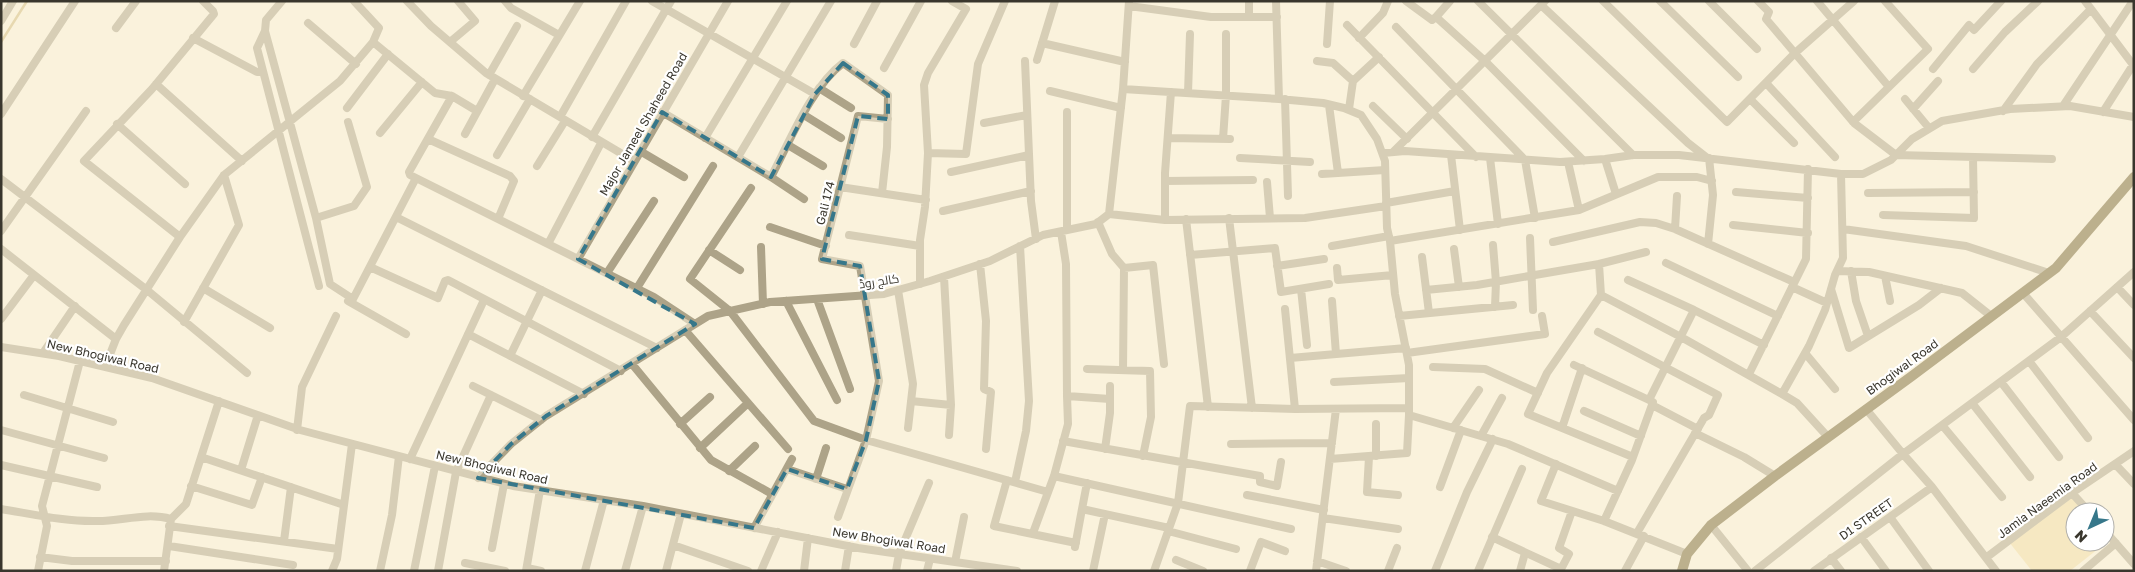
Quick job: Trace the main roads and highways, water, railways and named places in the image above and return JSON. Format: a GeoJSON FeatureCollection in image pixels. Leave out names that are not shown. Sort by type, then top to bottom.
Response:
{"type":"FeatureCollection","features":[{"type":"Feature","properties":{"kind":"main road","name":"Bhogiwal Road"},"geometry":{"type":"LineString","coordinates":[[1682,571],[1687,554],[1712,525],[1774,476],[2056,268],[2134,177]]}},
{"type":"Feature","properties":{"kind":"waterway"},"geometry":{"type":"LineString","coordinates":[[1,42],[27,1]]}}]}
